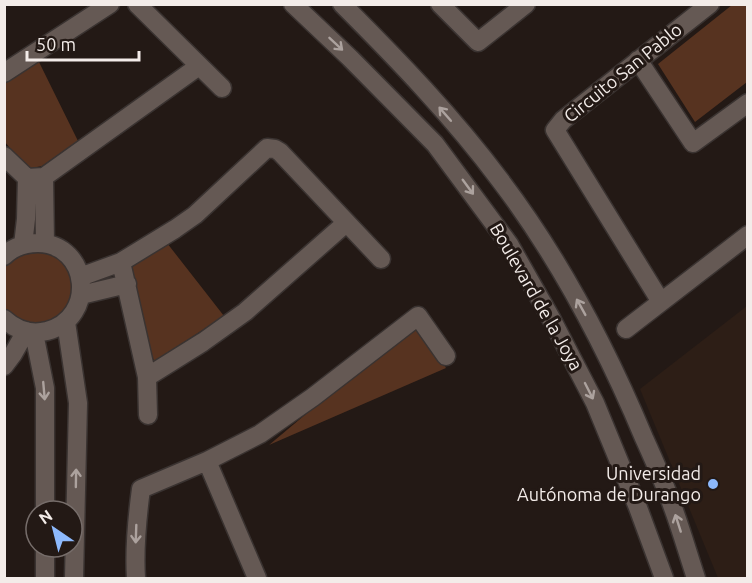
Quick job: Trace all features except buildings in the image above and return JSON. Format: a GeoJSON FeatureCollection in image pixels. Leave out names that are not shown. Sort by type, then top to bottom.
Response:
{"type":"FeatureCollection","features":[{"type":"Feature","properties":{"kind":"street"},"geometry":{"type":"LineString","coordinates":[[4,73],[110,4]]}},
{"type":"Feature","properties":{"kind":"street"},"geometry":{"type":"LineString","coordinates":[[137,4],[222,88]]}},
{"type":"Feature","properties":{"kind":"street","name":"Boulevard de la Joya"},"geometry":{"type":"LineString","coordinates":[[293,4],[435,144],[509,244],[595,403],[638,505],[664,579]]}},
{"type":"Feature","properties":{"kind":"street","name":"Boulevard de la Joya"},"geometry":{"type":"LineString","coordinates":[[342,4],[401,64],[472,145],[502,182],[558,266],[585,313],[635,416],[672,504],[696,579]]}},
{"type":"Feature","properties":{"kind":"street"},"geometry":{"type":"LineString","coordinates":[[440,4],[478,42],[526,4]]}},
{"type":"Feature","properties":{"kind":"street","name":"Circuito San Pablo"},"geometry":{"type":"LineString","coordinates":[[662,302],[555,130],[562,120],[710,4]]}},
{"type":"Feature","properties":{"kind":"street"},"geometry":{"type":"LineString","coordinates":[[639,60],[693,143],[747,103]]}},
{"type":"Feature","properties":{"kind":"street"},"geometry":{"type":"LineString","coordinates":[[23,245],[35,178],[200,66]]}},
{"type":"Feature","properties":{"kind":"street"},"geometry":{"type":"LineString","coordinates":[[80,286],[195,215],[267,148],[280,152],[381,259]]}},
{"type":"Feature","properties":{"kind":"street"},"geometry":{"type":"LineString","coordinates":[[4,156],[35,178],[45,243]]}},
{"type":"Feature","properties":{"kind":"street"},"geometry":{"type":"LineString","coordinates":[[147,377],[245,312],[346,223]]}},
{"type":"Feature","properties":{"kind":"street"},"geometry":{"type":"LineString","coordinates":[[626,329],[747,235]]}},
{"type":"Feature","properties":{"kind":"street"},"geometry":{"type":"LineString","coordinates":[[4,256],[23,245],[45,243],[64,252],[71,259],[80,286],[78,305],[66,322],[57,328],[30,332],[5,322]]}},
{"type":"Feature","properties":{"kind":"street"},"geometry":{"type":"LineString","coordinates":[[121,262],[147,377],[148,415]]}},
{"type":"Feature","properties":{"kind":"street"},"geometry":{"type":"LineString","coordinates":[[80,286],[126,284]]}},
{"type":"Feature","properties":{"kind":"street"},"geometry":{"type":"LineString","coordinates":[[136,579],[136,523],[141,489],[207,461],[260,434],[313,397],[418,316],[446,356]]}},
{"type":"Feature","properties":{"kind":"street"},"geometry":{"type":"LineString","coordinates":[[66,322],[78,403],[74,579]]}},
{"type":"Feature","properties":{"kind":"street"},"geometry":{"type":"LineString","coordinates":[[4,366],[30,332]]}},
{"type":"Feature","properties":{"kind":"street"},"geometry":{"type":"LineString","coordinates":[[30,332],[45,388],[45,499]]}},
{"type":"Feature","properties":{"kind":"street"},"geometry":{"type":"LineString","coordinates":[[207,461],[256,579]]}},
{"type":"Feature","properties":{"kind":"street"},"geometry":{"type":"LineString","coordinates":[[45,559],[45,579]]}},
{"type":"Feature","properties":{"kind":"shaded area"},"geometry":{"type":"Polygon","coordinates":[[[732,5],[747,5],[747,82],[695,122],[658,64],[732,5]]]}},
{"type":"Feature","properties":{"kind":"shaded area"},"geometry":{"type":"Polygon","coordinates":[[[38,60],[78,141],[42,166],[27,169],[5,142],[4,83],[38,60]]]}},
{"type":"Feature","properties":{"kind":"shaded area"},"geometry":{"type":"Polygon","coordinates":[[[167,243],[224,316],[155,361],[147,351],[130,265],[167,243]]]}},
{"type":"Feature","properties":{"kind":"shaded area"},"geometry":{"type":"Polygon","coordinates":[[[38,250],[61,258],[73,279],[70,303],[63,314],[41,325],[28,324],[16,319],[5,307],[4,268],[15,256],[38,250]]]}},
{"type":"Feature","properties":{"kind":"shaded area","name":"Universidad Autónoma de Durango"},"geometry":{"type":"Polygon","coordinates":[[[747,306],[747,578],[718,578],[640,389],[747,306]]]}},
{"type":"Feature","properties":{"kind":"shaded area"},"geometry":{"type":"Polygon","coordinates":[[[417,321],[446,368],[269,445],[417,321]]]}},
{"type":"Feature","properties":{"kind":"place","name":"Universidad Autónoma de Durango"},"geometry":{"type":"Point","coordinates":[713,484]}}]}
